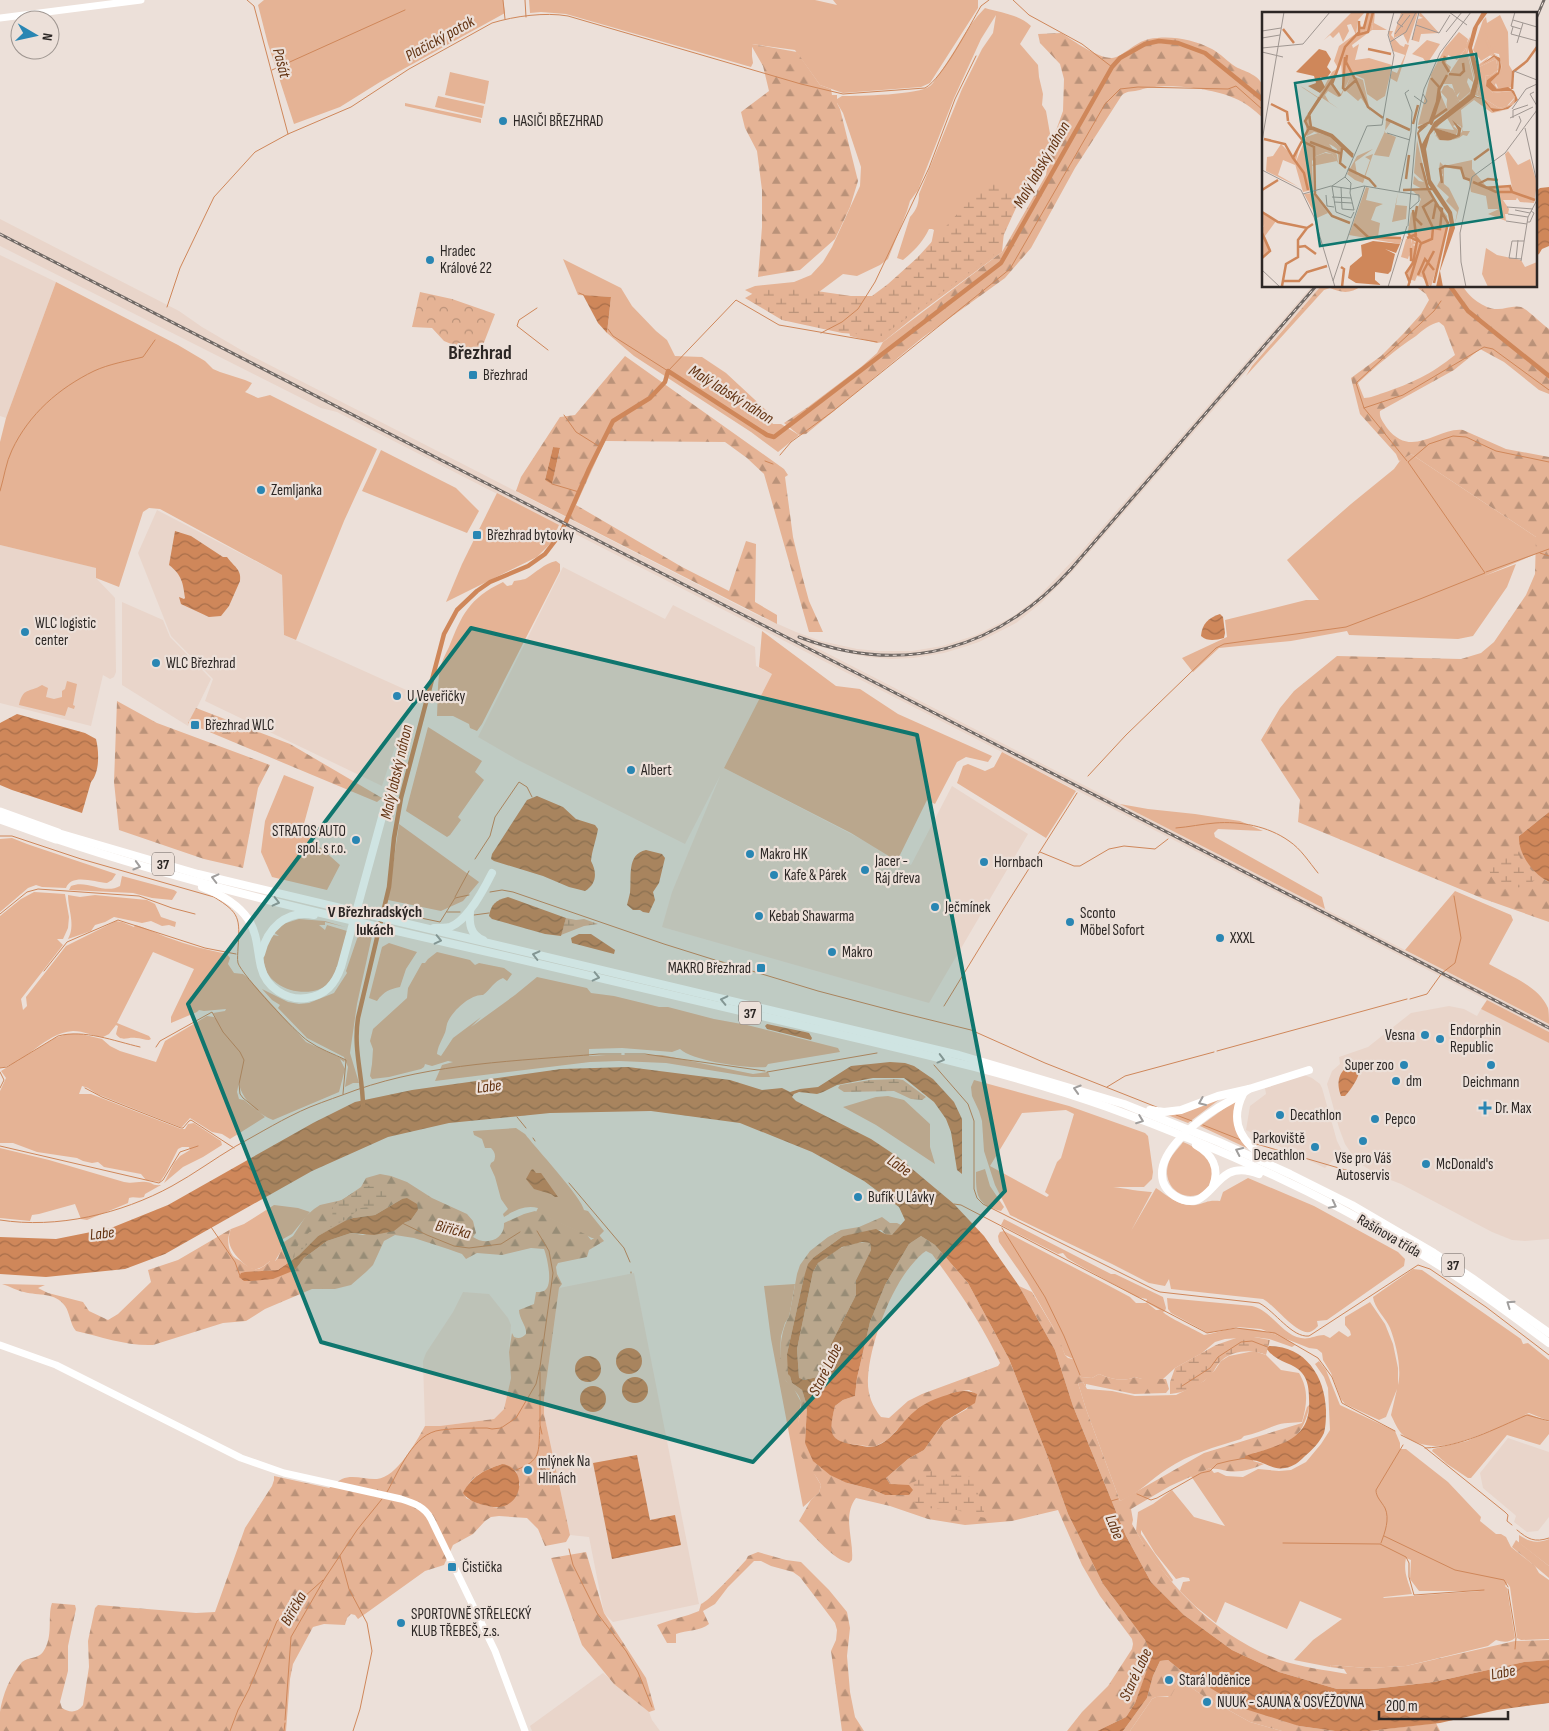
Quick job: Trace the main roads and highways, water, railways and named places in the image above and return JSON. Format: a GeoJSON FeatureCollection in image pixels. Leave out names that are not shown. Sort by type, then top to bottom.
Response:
{"type":"FeatureCollection","features":[{"type":"Feature","properties":{"kind":"highway","name":"37"},"geometry":{"type":"LineString","coordinates":[[0,812],[57,836]]}},
{"type":"Feature","properties":{"kind":"highway","name":"37"},"geometry":{"type":"LineString","coordinates":[[0,819],[57,836]]}},
{"type":"Feature","properties":{"kind":"main road"},"geometry":{"type":"LineString","coordinates":[[178,877],[230,900],[241,910],[249,921],[256,940],[264,975],[276,990],[291,998],[314,997],[328,989],[338,976],[384,810]]}},
{"type":"Feature","properties":{"kind":"main road","name":"37"},"geometry":{"type":"LineString","coordinates":[[57,836],[178,877],[390,930],[910,1051],[1039,1085],[1107,1107],[1173,1132]]}},
{"type":"Feature","properties":{"kind":"main road","name":"37"},"geometry":{"type":"LineString","coordinates":[[57,836],[198,874],[959,1055],[1124,1104]]}},
{"type":"Feature","properties":{"kind":"main road"},"geometry":{"type":"LineString","coordinates":[[413,926],[448,928],[453,925],[470,912],[492,873]]}},
{"type":"Feature","properties":{"kind":"main road"},"geometry":{"type":"LineString","coordinates":[[470,912],[471,930],[476,937],[510,949]]}},
{"type":"Feature","properties":{"kind":"main road"},"geometry":{"type":"LineString","coordinates":[[260,958],[264,942],[271,929],[296,915],[309,914],[366,924]]}},
{"type":"Feature","properties":{"kind":"main road"},"geometry":{"type":"LineString","coordinates":[[1289,1183],[1273,1180],[1251,1171],[1240,1170],[1225,1176],[1209,1193],[1192,1200],[1186,1200],[1177,1197],[1165,1186],[1162,1170],[1166,1158],[1180,1139],[1216,1109],[1246,1092],[1309,1070]]}},
{"type":"Feature","properties":{"kind":"main road"},"geometry":{"type":"LineString","coordinates":[[1124,1104],[1152,1111],[1172,1112],[1218,1096],[1246,1092]]}},
{"type":"Feature","properties":{"kind":"main road"},"geometry":{"type":"LineString","coordinates":[[1246,1092],[1238,1106],[1237,1118],[1243,1138],[1256,1152],[1290,1174]]}},
{"type":"Feature","properties":{"kind":"main road","name":"Rašínova třída"},"geometry":{"type":"LineString","coordinates":[[1124,1104],[1219,1142],[1290,1174],[1352,1206],[1434,1253],[1480,1283],[1549,1333]]}},
{"type":"Feature","properties":{"kind":"main road"},"geometry":{"type":"LineString","coordinates":[[1173,1132],[1200,1148],[1212,1159],[1216,1171],[1215,1180],[1209,1193]]}},
{"type":"Feature","properties":{"kind":"main road","name":"Rašínova třída"},"geometry":{"type":"LineString","coordinates":[[1173,1132],[1289,1183],[1348,1212],[1468,1284],[1549,1343]]}},
{"type":"Feature","properties":{"kind":"water"},"geometry":{"type":"Polygon","coordinates":[[[1549,187],[1549,246],[1542,249],[1536,256],[1536,191],[1540,188],[1549,187]]]}},
{"type":"Feature","properties":{"kind":"water"},"geometry":{"type":"Polygon","coordinates":[[[583,295],[611,297],[607,333],[598,323],[583,295]]]}},
{"type":"Feature","properties":{"kind":"water"},"geometry":{"type":"Polygon","coordinates":[[[553,447],[560,448],[552,484],[545,480],[553,447]]]}},
{"type":"Feature","properties":{"kind":"water"},"geometry":{"type":"Polygon","coordinates":[[[175,531],[191,536],[223,557],[227,557],[240,573],[240,581],[229,606],[221,616],[209,617],[181,604],[179,597],[185,598],[182,584],[177,572],[169,565],[175,531]]]}},
{"type":"Feature","properties":{"kind":"water"},"geometry":{"type":"Polygon","coordinates":[[[1220,614],[1223,617],[1224,638],[1209,640],[1201,636],[1206,622],[1220,614]]]}},
{"type":"Feature","properties":{"kind":"water"},"geometry":{"type":"Polygon","coordinates":[[[17,714],[85,733],[96,739],[98,755],[96,773],[91,782],[82,813],[0,785],[0,723],[17,714]]]}},
{"type":"Feature","properties":{"kind":"water"},"geometry":{"type":"Polygon","coordinates":[[[537,796],[563,807],[576,819],[595,825],[598,829],[591,861],[595,878],[592,885],[585,891],[491,859],[492,854],[527,800],[537,796]]]}},
{"type":"Feature","properties":{"kind":"water"},"geometry":{"type":"Polygon","coordinates":[[[1549,812],[1549,882],[1537,874],[1528,863],[1521,850],[1519,836],[1549,812]]]}},
{"type":"Feature","properties":{"kind":"water"},"geometry":{"type":"Polygon","coordinates":[[[646,850],[662,854],[665,858],[659,883],[653,892],[655,900],[649,913],[633,910],[627,905],[633,861],[635,856],[646,850]]]}},
{"type":"Feature","properties":{"kind":"water"},"geometry":{"type":"Polygon","coordinates":[[[508,897],[566,918],[561,936],[545,934],[492,919],[489,916],[491,908],[497,901],[508,897]]]}},
{"type":"Feature","properties":{"kind":"water"},"geometry":{"type":"Polygon","coordinates":[[[579,934],[591,934],[615,950],[614,954],[572,943],[571,938],[579,934]]]}},
{"type":"Feature","properties":{"kind":"water"},"geometry":{"type":"Polygon","coordinates":[[[767,1024],[809,1033],[812,1038],[811,1040],[767,1029],[765,1026],[767,1024]]]}},
{"type":"Feature","properties":{"kind":"water"},"geometry":{"type":"Polygon","coordinates":[[[890,1062],[914,1066],[933,1079],[954,1102],[962,1119],[962,1174],[957,1170],[951,1132],[946,1119],[934,1102],[904,1078],[873,1078],[837,1085],[817,1094],[799,1092],[792,1097],[796,1101],[871,1139],[898,1157],[954,1204],[984,1236],[1019,1286],[1055,1350],[1073,1406],[1126,1536],[1151,1582],[1184,1615],[1232,1650],[1279,1672],[1337,1689],[1373,1689],[1434,1682],[1524,1662],[1549,1660],[1549,1703],[1497,1710],[1440,1723],[1369,1731],[1335,1731],[1299,1726],[1245,1709],[1179,1669],[1168,1660],[1160,1661],[1153,1676],[1147,1698],[1123,1731],[1097,1731],[1126,1717],[1135,1703],[1152,1656],[1145,1640],[1103,1584],[1068,1514],[1009,1359],[968,1283],[935,1245],[921,1236],[909,1244],[885,1285],[870,1322],[857,1378],[855,1396],[843,1400],[835,1406],[831,1429],[835,1438],[847,1443],[872,1447],[882,1443],[892,1435],[919,1407],[943,1396],[958,1392],[969,1391],[977,1394],[975,1403],[944,1422],[924,1450],[908,1459],[886,1478],[890,1484],[909,1485],[913,1490],[909,1495],[885,1495],[871,1489],[847,1483],[830,1475],[813,1461],[805,1443],[807,1406],[802,1390],[792,1383],[788,1374],[787,1354],[804,1277],[808,1264],[814,1257],[843,1236],[876,1229],[885,1234],[892,1235],[905,1220],[899,1207],[864,1181],[812,1152],[740,1123],[651,1111],[550,1113],[449,1123],[388,1137],[312,1171],[165,1254],[125,1269],[46,1277],[0,1274],[0,1237],[56,1239],[111,1228],[168,1205],[313,1123],[355,1102],[412,1090],[561,1069],[628,1067],[730,1080],[762,1090],[782,1088],[790,1092],[818,1087],[851,1066],[890,1062]],[[862,1242],[842,1247],[818,1263],[813,1272],[797,1349],[799,1378],[804,1380],[822,1376],[829,1365],[831,1344],[856,1295],[856,1280],[871,1250],[870,1243],[862,1242]]]}},
{"type":"Feature","properties":{"kind":"water"},"geometry":{"type":"Polygon","coordinates":[[[1351,1065],[1357,1065],[1360,1068],[1358,1075],[1348,1093],[1345,1096],[1341,1096],[1339,1078],[1343,1071],[1351,1065]]]}},
{"type":"Feature","properties":{"kind":"water"},"geometry":{"type":"Polygon","coordinates":[[[533,1169],[536,1173],[541,1173],[558,1197],[534,1189],[526,1179],[533,1169]]]}},
{"type":"Feature","properties":{"kind":"water"},"geometry":{"type":"Polygon","coordinates":[[[407,1198],[417,1204],[418,1210],[411,1220],[394,1231],[374,1235],[351,1233],[327,1241],[304,1258],[295,1270],[273,1279],[244,1281],[239,1277],[241,1273],[245,1272],[278,1270],[299,1255],[318,1236],[345,1221],[375,1215],[407,1198]]]}},
{"type":"Feature","properties":{"kind":"water"},"geometry":{"type":"Polygon","coordinates":[[[1269,1346],[1282,1347],[1303,1357],[1317,1375],[1325,1397],[1325,1430],[1318,1443],[1291,1467],[1275,1468],[1245,1459],[1245,1456],[1290,1440],[1299,1433],[1305,1424],[1308,1413],[1308,1389],[1304,1376],[1298,1369],[1271,1354],[1267,1349],[1269,1346]]]}},
{"type":"Feature","properties":{"kind":"water"},"geometry":{"type":"Polygon","coordinates":[[[629,1348],[638,1352],[642,1361],[638,1370],[629,1374],[620,1370],[616,1361],[620,1352],[629,1348]]]}},
{"type":"Feature","properties":{"kind":"water"},"geometry":{"type":"Polygon","coordinates":[[[588,1356],[597,1360],[601,1369],[597,1378],[588,1382],[579,1378],[575,1369],[579,1360],[588,1356]]]}},
{"type":"Feature","properties":{"kind":"water"},"geometry":{"type":"Polygon","coordinates":[[[635,1377],[644,1381],[648,1390],[644,1399],[635,1403],[626,1399],[622,1390],[626,1381],[635,1377]]]}},
{"type":"Feature","properties":{"kind":"water"},"geometry":{"type":"Polygon","coordinates":[[[593,1386],[602,1390],[606,1399],[602,1408],[593,1412],[584,1408],[580,1399],[584,1390],[593,1386]]]}},
{"type":"Feature","properties":{"kind":"water"},"geometry":{"type":"Polygon","coordinates":[[[637,1455],[650,1520],[675,1515],[681,1545],[612,1559],[593,1463],[637,1455]]]}},
{"type":"Feature","properties":{"kind":"water"},"geometry":{"type":"Polygon","coordinates":[[[502,1464],[510,1467],[519,1478],[518,1493],[514,1500],[507,1505],[495,1507],[475,1502],[463,1493],[470,1482],[479,1474],[502,1464]]]}},
{"type":"Feature","properties":{"kind":"waterway","name":"Pašát"},"geometry":{"type":"LineString","coordinates":[[247,0],[254,6],[288,134]]}},
{"type":"Feature","properties":{"kind":"waterway"},"geometry":{"type":"LineString","coordinates":[[503,0],[505,19]]}},
{"type":"Feature","properties":{"kind":"waterway"},"geometry":{"type":"LineString","coordinates":[[525,0],[526,17]]}},
{"type":"Feature","properties":{"kind":"waterway","name":"Plačický potok"},"geometry":{"type":"LineString","coordinates":[[167,307],[180,268],[214,197],[255,152],[288,134],[351,107],[409,69],[492,23],[530,15],[550,14],[568,16],[801,84],[843,94],[925,88],[939,74],[955,51],[981,6],[989,0]]}},
{"type":"Feature","properties":{"kind":"waterway"},"geometry":{"type":"LineString","coordinates":[[1013,0],[1029,15],[1082,44],[1112,67]]}},
{"type":"Feature","properties":{"kind":"waterway"},"geometry":{"type":"LineString","coordinates":[[272,70],[405,10]]}},
{"type":"Feature","properties":{"kind":"waterway","name":"Malý labský náhon"},"geometry":{"type":"LineString","coordinates":[[363,1107],[357,1052],[358,1018],[389,887],[394,838],[401,798],[444,634],[457,610],[477,591],[490,582],[528,566],[545,554],[561,533],[589,469],[613,421],[650,398],[665,382],[668,371],[767,435],[774,437],[1001,263],[1112,67],[1120,58],[1145,44],[1159,41],[1178,43],[1205,53],[1262,99]]}},
{"type":"Feature","properties":{"kind":"waterway"},"geometry":{"type":"LineString","coordinates":[[821,333],[842,322],[858,309],[875,282],[929,168],[955,99],[976,56]]}},
{"type":"Feature","properties":{"kind":"waterway"},"geometry":{"type":"LineString","coordinates":[[780,455],[791,442],[832,412],[1010,269],[1105,104],[1120,89],[1138,87],[1228,89],[1236,86],[1262,109]]}},
{"type":"Feature","properties":{"kind":"waterway","name":"Malý labský náhon"},"geometry":{"type":"LineString","coordinates":[[1451,288],[1468,311],[1549,376]]}},
{"type":"Feature","properties":{"kind":"waterway"},"geometry":{"type":"LineString","coordinates":[[579,293],[584,295]]}},
{"type":"Feature","properties":{"kind":"waterway"},"geometry":{"type":"LineString","coordinates":[[608,329],[613,336],[668,371],[736,300],[779,325],[877,342]]}},
{"type":"Feature","properties":{"kind":"waterway"},"geometry":{"type":"LineString","coordinates":[[1407,461],[1364,408],[1356,383],[1434,311],[1441,301]]}},
{"type":"Feature","properties":{"kind":"waterway"},"geometry":{"type":"LineString","coordinates":[[537,308],[519,320],[517,326],[548,350]]}},
{"type":"Feature","properties":{"kind":"waterway","name":"Plačický potok"},"geometry":{"type":"LineString","coordinates":[[0,491],[12,450],[27,425],[46,403],[69,385],[94,371],[143,357],[155,340]]}},
{"type":"Feature","properties":{"kind":"waterway"},"geometry":{"type":"LineString","coordinates":[[1364,408],[1403,395],[1484,347],[1493,349],[1549,390]]}},
{"type":"Feature","properties":{"kind":"waterway"},"geometry":{"type":"LineString","coordinates":[[564,415],[576,432],[600,447]]}},
{"type":"Feature","properties":{"kind":"waterway"},"geometry":{"type":"LineString","coordinates":[[1088,776],[1126,735],[1216,648],[1224,644],[1346,627],[1485,573],[1408,462],[1429,444],[1453,436],[1466,437],[1496,451],[1549,462]]}},
{"type":"Feature","properties":{"kind":"waterway"},"geometry":{"type":"LineString","coordinates":[[765,461],[773,464]]}},
{"type":"Feature","properties":{"kind":"waterway"},"geometry":{"type":"LineString","coordinates":[[552,484],[579,492]]}},
{"type":"Feature","properties":{"kind":"waterway"},"geometry":{"type":"LineString","coordinates":[[1486,572],[1549,549]]}},
{"type":"Feature","properties":{"kind":"waterway"},"geometry":{"type":"LineString","coordinates":[[1540,553],[1549,556]]}},
{"type":"Feature","properties":{"kind":"waterway"},"geometry":{"type":"LineString","coordinates":[[475,859],[490,836],[495,817],[519,782],[527,787],[532,797]]}},
{"type":"Feature","properties":{"kind":"waterway"},"geometry":{"type":"LineString","coordinates":[[944,1006],[1077,793]]}},
{"type":"Feature","properties":{"kind":"waterway"},"geometry":{"type":"LineString","coordinates":[[1176,828],[1210,823],[1244,824],[1263,828],[1293,844],[1318,873]]}},
{"type":"Feature","properties":{"kind":"waterway"},"geometry":{"type":"LineString","coordinates":[[0,836],[12,836],[81,859],[214,897],[223,903],[237,917],[239,930],[238,963],[249,979],[270,1004],[302,1036],[317,1046],[346,1060],[343,1094]]}},
{"type":"Feature","properties":{"kind":"waterway"},"geometry":{"type":"LineString","coordinates":[[1040,852],[1074,866],[1080,866],[1109,849],[1124,846],[1155,849],[1168,839]]}},
{"type":"Feature","properties":{"kind":"waterway"},"geometry":{"type":"LineString","coordinates":[[455,897],[469,871]]}},
{"type":"Feature","properties":{"kind":"waterway"},"geometry":{"type":"LineString","coordinates":[[0,914],[27,892],[38,889],[139,896],[195,914]]}},
{"type":"Feature","properties":{"kind":"waterway"},"geometry":{"type":"LineString","coordinates":[[490,892],[502,890],[513,892],[715,960]]}},
{"type":"Feature","properties":{"kind":"waterway"},"geometry":{"type":"LineString","coordinates":[[383,910],[440,922],[455,898],[469,895]]}},
{"type":"Feature","properties":{"kind":"waterway"},"geometry":{"type":"LineString","coordinates":[[1410,999],[1427,994],[1442,973],[1455,963],[1461,938],[1454,896]]}},
{"type":"Feature","properties":{"kind":"waterway"},"geometry":{"type":"LineString","coordinates":[[447,912],[460,912]]}},
{"type":"Feature","properties":{"kind":"waterway"},"geometry":{"type":"LineString","coordinates":[[474,915],[489,913]]}},
{"type":"Feature","properties":{"kind":"waterway"},"geometry":{"type":"LineString","coordinates":[[44,971],[67,942],[118,920],[205,948],[236,954]]}},
{"type":"Feature","properties":{"kind":"waterway"},"geometry":{"type":"LineString","coordinates":[[719,961],[818,991],[971,1030],[1045,1063],[1159,1108]]}},
{"type":"Feature","properties":{"kind":"waterway"},"geometry":{"type":"LineString","coordinates":[[1217,1051],[1407,999]]}},
{"type":"Feature","properties":{"kind":"waterway"},"geometry":{"type":"LineString","coordinates":[[156,1047],[160,1041],[212,1012],[223,1032],[240,1052],[244,1060],[239,1084],[240,1094],[258,1110]]}},
{"type":"Feature","properties":{"kind":"waterway"},"geometry":{"type":"LineString","coordinates":[[0,1068],[7,1067],[58,1036],[68,1034],[89,1035],[140,1047]]}},
{"type":"Feature","properties":{"kind":"waterway"},"geometry":{"type":"LineString","coordinates":[[1107,1087],[1125,1076],[1214,1052]]}},
{"type":"Feature","properties":{"kind":"waterway"},"geometry":{"type":"LineString","coordinates":[[767,1072],[877,1053]]}},
{"type":"Feature","properties":{"kind":"waterway"},"geometry":{"type":"LineString","coordinates":[[0,1220],[22,1222],[66,1221],[88,1217],[132,1204],[172,1186],[236,1146],[291,1116],[310,1107],[385,1081],[476,1064],[599,1054],[621,1054]]}},
{"type":"Feature","properties":{"kind":"waterway"},"geometry":{"type":"LineString","coordinates":[[625,1054],[645,1054],[765,1071]]}},
{"type":"Feature","properties":{"kind":"waterway"},"geometry":{"type":"LineString","coordinates":[[934,1065],[968,1104],[974,1121],[974,1189],[977,1198],[983,1204],[1155,1290],[1259,1303],[1296,1333],[1309,1336],[1418,1265],[1430,1269],[1486,1307],[1549,1355]]}},
{"type":"Feature","properties":{"kind":"waterway"},"geometry":{"type":"LineString","coordinates":[[0,1072],[4,1080],[0,1088]]}},
{"type":"Feature","properties":{"kind":"waterway"},"geometry":{"type":"LineString","coordinates":[[85,1088],[102,1097],[181,1128],[191,1120],[234,1148]]}},
{"type":"Feature","properties":{"kind":"waterway"},"geometry":{"type":"LineString","coordinates":[[1176,1115],[1192,1121]]}},
{"type":"Feature","properties":{"kind":"waterway"},"geometry":{"type":"LineString","coordinates":[[517,1117],[526,1128]]}},
{"type":"Feature","properties":{"kind":"waterway"},"geometry":{"type":"LineString","coordinates":[[1203,1125],[1241,1140]]}},
{"type":"Feature","properties":{"kind":"waterway"},"geometry":{"type":"LineString","coordinates":[[1253,1143],[1356,1173]]}},
{"type":"Feature","properties":{"kind":"waterway"},"geometry":{"type":"LineString","coordinates":[[0,1146],[159,1183],[163,1180],[180,1152],[198,1146]]}},
{"type":"Feature","properties":{"kind":"waterway"},"geometry":{"type":"LineString","coordinates":[[569,1183],[624,1248],[630,1262]]}},
{"type":"Feature","properties":{"kind":"waterway"},"geometry":{"type":"LineString","coordinates":[[954,1204],[961,1205],[1207,1333],[1236,1328],[1275,1333],[1318,1358],[1332,1377],[1342,1403],[1395,1431]]}},
{"type":"Feature","properties":{"kind":"waterway","name":"Biřička"},"geometry":{"type":"LineString","coordinates":[[402,1223],[454,1246],[469,1248],[501,1244],[520,1232]]}},
{"type":"Feature","properties":{"kind":"waterway","name":"Biřička"},"geometry":{"type":"LineString","coordinates":[[211,1227],[235,1262],[241,1276]]}},
{"type":"Feature","properties":{"kind":"waterway"},"geometry":{"type":"LineString","coordinates":[[1002,1228],[1045,1297],[1080,1375]]}},
{"type":"Feature","properties":{"kind":"waterway","name":"Biřička"},"geometry":{"type":"LineString","coordinates":[[387,1492],[408,1454],[422,1438],[441,1430],[501,1428],[516,1418],[536,1384],[553,1273],[549,1251],[537,1231]]}},
{"type":"Feature","properties":{"kind":"waterway"},"geometry":{"type":"LineString","coordinates":[[1182,1386],[1210,1368],[1218,1357],[1241,1342],[1252,1341],[1270,1348]]}},
{"type":"Feature","properties":{"kind":"waterway"},"geometry":{"type":"LineString","coordinates":[[540,1372],[540,1425],[542,1434]]}},
{"type":"Feature","properties":{"kind":"waterway"},"geometry":{"type":"LineString","coordinates":[[1425,1448],[1464,1441],[1527,1415],[1549,1421]]}},
{"type":"Feature","properties":{"kind":"waterway"},"geometry":{"type":"LineString","coordinates":[[516,1470],[530,1463],[537,1455],[540,1427]]}},
{"type":"Feature","properties":{"kind":"waterway"},"geometry":{"type":"LineString","coordinates":[[1401,1435],[1423,1446],[1505,1512],[1508,1515],[1507,1521],[1512,1525]]}},
{"type":"Feature","properties":{"kind":"waterway"},"geometry":{"type":"LineString","coordinates":[[1381,1543],[1387,1517],[1385,1508],[1376,1490],[1403,1445]]}},
{"type":"Feature","properties":{"kind":"waterway"},"geometry":{"type":"LineString","coordinates":[[1137,1494],[1151,1500],[1201,1473],[1210,1471],[1217,1464],[1246,1458]]}},
{"type":"Feature","properties":{"kind":"waterway","name":"Biřička"},"geometry":{"type":"LineString","coordinates":[[285,1720],[291,1637],[325,1578],[357,1530],[382,1499]]}},
{"type":"Feature","properties":{"kind":"waterway"},"geometry":{"type":"LineString","coordinates":[[1111,1501],[1118,1499]]}},
{"type":"Feature","properties":{"kind":"waterway"},"geometry":{"type":"LineString","coordinates":[[1517,1530],[1532,1539],[1549,1538]]}},
{"type":"Feature","properties":{"kind":"waterway"},"geometry":{"type":"LineString","coordinates":[[1384,1536],[1455,1570],[1504,1580],[1508,1587]]}},
{"type":"Feature","properties":{"kind":"waterway"},"geometry":{"type":"LineString","coordinates":[[1283,1543],[1380,1544],[1406,1557],[1409,1563],[1409,1577],[1414,1595],[1484,1590]]}},
{"type":"Feature","properties":{"kind":"waterway"},"geometry":{"type":"LineString","coordinates":[[569,1549],[573,1565],[597,1613],[626,1651],[638,1672],[652,1707]]}},
{"type":"Feature","properties":{"kind":"waterway"},"geometry":{"type":"LineString","coordinates":[[340,1556],[349,1589],[367,1623],[372,1651],[360,1709],[353,1731]]}},
{"type":"Feature","properties":{"kind":"waterway"},"geometry":{"type":"LineString","coordinates":[[230,1731],[277,1621],[323,1580]]}},
{"type":"Feature","properties":{"kind":"waterway"},"geometry":{"type":"LineString","coordinates":[[1508,1589],[1516,1638],[1515,1649]]}},
{"type":"Feature","properties":{"kind":"waterway","name":"Biřička"},"geometry":{"type":"LineString","coordinates":[[284,1731],[285,1723]]}},
{"type":"Feature","properties":{"kind":"railway"},"geometry":{"type":"LineString","coordinates":[[1536,19],[1544,0]]}},
{"type":"Feature","properties":{"kind":"railway"},"geometry":{"type":"LineString","coordinates":[[0,234],[1549,1028]]}},
{"type":"Feature","properties":{"kind":"railway"},"geometry":{"type":"LineString","coordinates":[[799,637],[838,649],[875,655],[911,654],[946,648],[980,637],[1012,619],[1042,597],[1071,569],[1314,288]]}},
{"type":"Feature","properties":{"kind":"place","name":"HASIČI BŘEZHRAD"},"geometry":{"type":"Point","coordinates":[503,121]}},
{"type":"Feature","properties":{"kind":"place","name":"Hradec Králové 22"},"geometry":{"type":"Point","coordinates":[430,260]}},
{"type":"Feature","properties":{"kind":"place","name":"Březhrad"},"geometry":{"type":"Point","coordinates":[473,375]}},
{"type":"Feature","properties":{"kind":"place","name":"Zemljanka"},"geometry":{"type":"Point","coordinates":[261,490]}},
{"type":"Feature","properties":{"kind":"place","name":"Březhrad bytovky"},"geometry":{"type":"Point","coordinates":[477,535]}},
{"type":"Feature","properties":{"kind":"place","name":"WLC logistic center"},"geometry":{"type":"Point","coordinates":[25,632]}},
{"type":"Feature","properties":{"kind":"place","name":"WLC Březhrad"},"geometry":{"type":"Point","coordinates":[156,663]}},
{"type":"Feature","properties":{"kind":"place","name":"U Veveřičky"},"geometry":{"type":"Point","coordinates":[397,696]}},
{"type":"Feature","properties":{"kind":"place","name":"Březhrad WLC"},"geometry":{"type":"Point","coordinates":[195,725]}},
{"type":"Feature","properties":{"kind":"place","name":"Albert"},"geometry":{"type":"Point","coordinates":[631,770]}},
{"type":"Feature","properties":{"kind":"place","name":"STRATOS AUTO spol. s r.o."},"geometry":{"type":"Point","coordinates":[356,840]}},
{"type":"Feature","properties":{"kind":"place","name":"Makro HK"},"geometry":{"type":"Point","coordinates":[750,854]}},
{"type":"Feature","properties":{"kind":"place","name":"Hornbach"},"geometry":{"type":"Point","coordinates":[984,862]}},
{"type":"Feature","properties":{"kind":"place","name":"Jacer - Ráj dřeva"},"geometry":{"type":"Point","coordinates":[865,870]}},
{"type":"Feature","properties":{"kind":"place","name":"Kafe & Párek"},"geometry":{"type":"Point","coordinates":[774,875]}},
{"type":"Feature","properties":{"kind":"place","name":"Ječmínek"},"geometry":{"type":"Point","coordinates":[935,907]}},
{"type":"Feature","properties":{"kind":"place","name":"Kebab Shawarma"},"geometry":{"type":"Point","coordinates":[759,916]}},
{"type":"Feature","properties":{"kind":"place","name":"Sconto Möbel Sofort"},"geometry":{"type":"Point","coordinates":[1070,922]}},
{"type":"Feature","properties":{"kind":"place","name":"XXXL"},"geometry":{"type":"Point","coordinates":[1220,938]}},
{"type":"Feature","properties":{"kind":"place","name":"Makro"},"geometry":{"type":"Point","coordinates":[832,952]}},
{"type":"Feature","properties":{"kind":"place","name":"MAKRO Březhrad"},"geometry":{"type":"Point","coordinates":[761,968]}},
{"type":"Feature","properties":{"kind":"place","name":"Vesna"},"geometry":{"type":"Point","coordinates":[1425,1035]}},
{"type":"Feature","properties":{"kind":"place","name":"Endorphin Republic"},"geometry":{"type":"Point","coordinates":[1440,1039]}},
{"type":"Feature","properties":{"kind":"place","name":"Super zoo"},"geometry":{"type":"Point","coordinates":[1404,1065]}},
{"type":"Feature","properties":{"kind":"place","name":"Deichmann"},"geometry":{"type":"Point","coordinates":[1491,1065]}},
{"type":"Feature","properties":{"kind":"place","name":"dm"},"geometry":{"type":"Point","coordinates":[1396,1081]}},
{"type":"Feature","properties":{"kind":"place","name":"Dr. Max"},"geometry":{"type":"Point","coordinates":[1485,1108]}},
{"type":"Feature","properties":{"kind":"place","name":"Decathlon"},"geometry":{"type":"Point","coordinates":[1280,1115]}},
{"type":"Feature","properties":{"kind":"place","name":"Pepco"},"geometry":{"type":"Point","coordinates":[1375,1119]}},
{"type":"Feature","properties":{"kind":"place","name":"Vše pro Váš Autoservis"},"geometry":{"type":"Point","coordinates":[1363,1141]}},
{"type":"Feature","properties":{"kind":"place","name":"Parkoviště Decathlon"},"geometry":{"type":"Point","coordinates":[1315,1147]}},
{"type":"Feature","properties":{"kind":"place","name":"McDonald's"},"geometry":{"type":"Point","coordinates":[1426,1164]}},
{"type":"Feature","properties":{"kind":"place","name":"Bufík U Lávky"},"geometry":{"type":"Point","coordinates":[858,1197]}},
{"type":"Feature","properties":{"kind":"place","name":"mlýnek Na Hlinách"},"geometry":{"type":"Point","coordinates":[528,1470]}},
{"type":"Feature","properties":{"kind":"place","name":"Čistička"},"geometry":{"type":"Point","coordinates":[452,1567]}},
{"type":"Feature","properties":{"kind":"place","name":"SPORTOVNĚ STŘELECKÝ KLUB TŘEBEŠ, z.s."},"geometry":{"type":"Point","coordinates":[401,1623]}},
{"type":"Feature","properties":{"kind":"place","name":"Stará loděnice"},"geometry":{"type":"Point","coordinates":[1169,1680]}},
{"type":"Feature","properties":{"kind":"place","name":"NUUK - SAUNA & OSVĚŽOVNA"},"geometry":{"type":"Point","coordinates":[1207,1702]}},
{"type":"Feature","properties":{"kind":"district","name":"Březhrad"},"geometry":{"type":"Point","coordinates":[480,353]}},
{"type":"Feature","properties":{"kind":"district","name":"V Březhradských lukách"},"geometry":{"type":"Point","coordinates":[375,921]}},
{"type":"Feature","properties":{"kind":"water label","name":"Labe"},"geometry":{"type":"Point","coordinates":[489,1087]}},
{"type":"Feature","properties":{"kind":"water label","name":"Labe"},"geometry":{"type":"Point","coordinates":[899,1166]}},
{"type":"Feature","properties":{"kind":"water label","name":"Labe"},"geometry":{"type":"Point","coordinates":[102,1234]}},
{"type":"Feature","properties":{"kind":"water label","name":"Staré Labe"},"geometry":{"type":"Point","coordinates":[826,1370]}},
{"type":"Feature","properties":{"kind":"water label","name":"Labe"},"geometry":{"type":"Point","coordinates":[1114,1527]}},
{"type":"Feature","properties":{"kind":"water label","name":"Labe"},"geometry":{"type":"Point","coordinates":[1503,1673]}},
{"type":"Feature","properties":{"kind":"water label","name":"Staré Labe"},"geometry":{"type":"Point","coordinates":[1136,1675]}}]}
